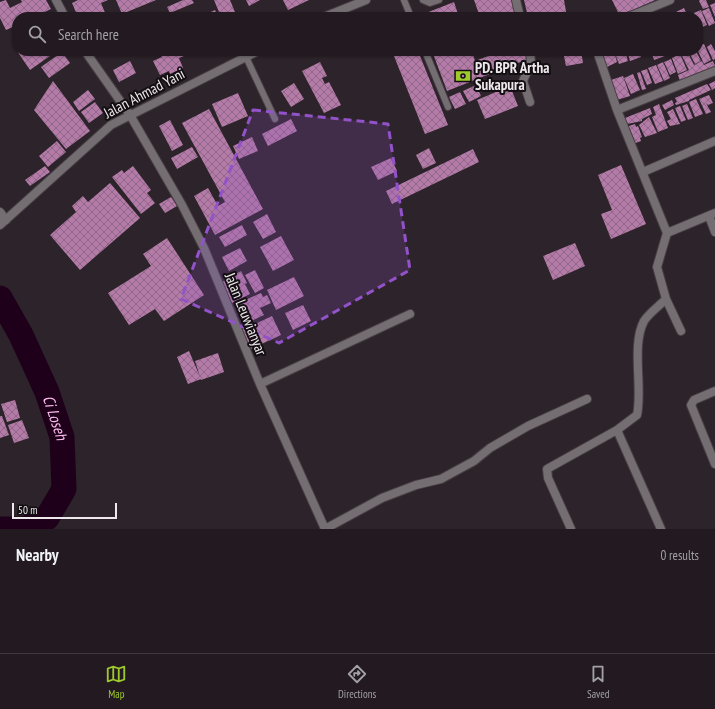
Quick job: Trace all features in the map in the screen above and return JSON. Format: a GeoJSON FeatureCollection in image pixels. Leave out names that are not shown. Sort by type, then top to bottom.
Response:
{"type":"FeatureCollection","features":[{"type":"Feature","properties":{"kind":"street"},"geometry":{"type":"LineString","coordinates":[[56,0],[62,12]]}},
{"type":"Feature","properties":{"kind":"street"},"geometry":{"type":"LineString","coordinates":[[336,12],[366,0]]}},
{"type":"Feature","properties":{"kind":"street"},"geometry":{"type":"LineString","coordinates":[[516,0],[519,12]]}},
{"type":"Feature","properties":{"kind":"street"},"geometry":{"type":"LineString","coordinates":[[640,12],[670,0]]}},
{"type":"Feature","properties":{"kind":"street","name":"Jalan Leuwianyar"},"geometry":{"type":"LineString","coordinates":[[89,56],[130,115],[182,205],[201,242],[260,384],[325,529]]}},
{"type":"Feature","properties":{"kind":"street"},"geometry":{"type":"LineString","coordinates":[[530,102],[523,81],[532,63],[531,56]]}},
{"type":"Feature","properties":{"kind":"street"},"geometry":{"type":"LineString","coordinates":[[599,56],[617,110],[667,233],[656,267],[666,299],[681,331]]}},
{"type":"Feature","properties":{"kind":"street","name":"Jalan Ahmad Yani"},"geometry":{"type":"LineString","coordinates":[[3,223],[103,131],[130,115],[246,57]]}},
{"type":"Feature","properties":{"kind":"street"},"geometry":{"type":"LineString","coordinates":[[617,110],[715,71]]}},
{"type":"Feature","properties":{"kind":"street"},"geometry":{"type":"LineString","coordinates":[[643,172],[715,141]]}},
{"type":"Feature","properties":{"kind":"street"},"geometry":{"type":"LineString","coordinates":[[0,212],[3,223]]}},
{"type":"Feature","properties":{"kind":"street"},"geometry":{"type":"LineString","coordinates":[[667,233],[712,215],[715,232]]}},
{"type":"Feature","properties":{"kind":"street"},"geometry":{"type":"LineString","coordinates":[[571,529],[548,478],[546,469],[617,430],[637,414],[638,349],[642,326],[648,317],[666,299]]}},
{"type":"Feature","properties":{"kind":"street"},"geometry":{"type":"LineString","coordinates":[[260,384],[410,314]]}},
{"type":"Feature","properties":{"kind":"street"},"geometry":{"type":"LineString","coordinates":[[715,391],[694,400],[691,405],[715,464]]}},
{"type":"Feature","properties":{"kind":"street"},"geometry":{"type":"LineString","coordinates":[[325,529],[382,498],[416,485],[441,479],[474,461],[497,443],[528,426],[587,399]]}},
{"type":"Feature","properties":{"kind":"street"},"geometry":{"type":"LineString","coordinates":[[617,430],[661,529]]}},
{"type":"Feature","properties":{"kind":"lane"},"geometry":{"type":"LineString","coordinates":[[404,0],[410,12]]}},
{"type":"Feature","properties":{"kind":"lane"},"geometry":{"type":"LineString","coordinates":[[423,0],[430,3],[439,0]]}},
{"type":"Feature","properties":{"kind":"lane"},"geometry":{"type":"LineString","coordinates":[[427,56],[448,107]]}},
{"type":"Feature","properties":{"kind":"lane"},"geometry":{"type":"LineString","coordinates":[[246,57],[275,119]]}},
{"type":"Feature","properties":{"kind":"highlighted area"},"geometry":{"type":"Polygon","coordinates":[[[253,110],[388,124],[410,270],[279,343],[181,299],[253,110]]]}},
{"type":"Feature","properties":{"kind":"building"},"geometry":{"type":"Polygon","coordinates":[[[6,0],[10,8],[22,2],[21,0],[46,0],[51,9],[45,12],[12,12],[12,27],[6,30],[0,18],[0,2],[6,0]]]}},
{"type":"Feature","properties":{"kind":"building"},"geometry":{"type":"Polygon","coordinates":[[[78,0],[108,0],[101,3],[105,12],[76,12],[72,3],[78,0]]]}},
{"type":"Feature","properties":{"kind":"building"},"geometry":{"type":"Polygon","coordinates":[[[116,0],[156,0],[127,12],[121,12],[116,0]]]}},
{"type":"Feature","properties":{"kind":"building"},"geometry":{"type":"Polygon","coordinates":[[[183,0],[192,0],[194,3],[172,12],[170,12],[167,7],[183,0]]]}},
{"type":"Feature","properties":{"kind":"building"},"geometry":{"type":"Polygon","coordinates":[[[214,0],[230,0],[235,12],[219,12],[214,0]]]}},
{"type":"Feature","properties":{"kind":"building"},"geometry":{"type":"Polygon","coordinates":[[[246,0],[260,0],[249,6],[246,0]]]}},
{"type":"Feature","properties":{"kind":"building"},"geometry":{"type":"Polygon","coordinates":[[[283,0],[309,0],[288,10],[283,0]]]}},
{"type":"Feature","properties":{"kind":"building","name":"PD. BPR Artha Sukapura"},"geometry":{"type":"Polygon","coordinates":[[[474,0],[512,0],[515,12],[484,12],[478,12],[474,0]]]}},
{"type":"Feature","properties":{"kind":"building"},"geometry":{"type":"Polygon","coordinates":[[[524,0],[564,0],[566,12],[527,12],[524,0]]]}},
{"type":"Feature","properties":{"kind":"building"},"geometry":{"type":"Polygon","coordinates":[[[612,0],[655,0],[629,12],[618,12],[612,0]]]}},
{"type":"Feature","properties":{"kind":"building"},"geometry":{"type":"Polygon","coordinates":[[[706,0],[709,7],[703,9],[699,1],[706,0]]]}},
{"type":"Feature","properties":{"kind":"building"},"geometry":{"type":"Polygon","coordinates":[[[454,2],[457,12],[429,12],[454,2]]]}},
{"type":"Feature","properties":{"kind":"building"},"geometry":{"type":"Polygon","coordinates":[[[715,3],[715,17],[710,5],[715,3]]]}},
{"type":"Feature","properties":{"kind":"building"},"geometry":{"type":"Polygon","coordinates":[[[684,8],[686,12],[676,12],[684,8]]]}},
{"type":"Feature","properties":{"kind":"building"},"geometry":{"type":"Polygon","coordinates":[[[709,8],[715,23],[709,26],[702,11],[709,8]]]}},
{"type":"Feature","properties":{"kind":"building"},"geometry":{"type":"Polygon","coordinates":[[[703,15],[707,25],[703,27],[703,15]]]}},
{"type":"Feature","properties":{"kind":"building"},"geometry":{"type":"Polygon","coordinates":[[[703,44],[711,60],[704,64],[700,56],[703,56],[703,44]]]}},
{"type":"Feature","properties":{"kind":"building"},"geometry":{"type":"Polygon","coordinates":[[[711,44],[715,51],[715,59],[713,60],[707,47],[711,44]]]}},
{"type":"Feature","properties":{"kind":"building"},"geometry":{"type":"Polygon","coordinates":[[[20,56],[50,56],[30,70],[20,56]]]}},
{"type":"Feature","properties":{"kind":"building"},"geometry":{"type":"Polygon","coordinates":[[[56,56],[65,56],[70,63],[49,78],[41,67],[56,56]]]}},
{"type":"Feature","properties":{"kind":"building"},"geometry":{"type":"Polygon","coordinates":[[[184,56],[179,58],[183,68],[170,74],[169,71],[160,75],[153,61],[162,57],[184,56]]]}},
{"type":"Feature","properties":{"kind":"building"},"geometry":{"type":"Polygon","coordinates":[[[394,56],[420,56],[448,125],[425,134],[394,56]]]}},
{"type":"Feature","properties":{"kind":"building","name":"PD. BPR Artha Sukapura"},"geometry":{"type":"Polygon","coordinates":[[[434,56],[474,56],[475,61],[488,56],[527,56],[528,59],[447,91],[434,56]]]}},
{"type":"Feature","properties":{"kind":"building"},"geometry":{"type":"Polygon","coordinates":[[[564,56],[582,56],[583,63],[566,66],[564,56]]]}},
{"type":"Feature","properties":{"kind":"building"},"geometry":{"type":"Polygon","coordinates":[[[600,56],[615,56],[617,62],[605,68],[600,56]]]}},
{"type":"Feature","properties":{"kind":"building"},"geometry":{"type":"Polygon","coordinates":[[[616,56],[626,56],[628,61],[619,64],[616,56]]]}},
{"type":"Feature","properties":{"kind":"building"},"geometry":{"type":"Polygon","coordinates":[[[628,56],[641,56],[641,57],[630,61],[628,56]]]}},
{"type":"Feature","properties":{"kind":"building"},"geometry":{"type":"Polygon","coordinates":[[[653,56],[665,56],[654,60],[653,56]]]}},
{"type":"Feature","properties":{"kind":"building"},"geometry":{"type":"Polygon","coordinates":[[[681,56],[687,70],[678,74],[672,58],[681,56]]]}},
{"type":"Feature","properties":{"kind":"building"},"geometry":{"type":"Polygon","coordinates":[[[682,56],[690,56],[694,65],[702,61],[704,65],[713,61],[715,66],[680,81],[678,75],[689,70],[682,56]]]}},
{"type":"Feature","properties":{"kind":"building"},"geometry":{"type":"Polygon","coordinates":[[[691,56],[698,56],[701,61],[695,64],[691,56]]]}},
{"type":"Feature","properties":{"kind":"building"},"geometry":{"type":"Polygon","coordinates":[[[671,59],[676,72],[670,75],[664,62],[671,59]]]}},
{"type":"Feature","properties":{"kind":"building"},"geometry":{"type":"Polygon","coordinates":[[[130,61],[136,73],[119,82],[113,70],[130,61]]]}},
{"type":"Feature","properties":{"kind":"building"},"geometry":{"type":"Polygon","coordinates":[[[320,62],[327,76],[322,78],[325,84],[329,82],[341,105],[324,113],[302,71],[320,62]]]}},
{"type":"Feature","properties":{"kind":"building"},"geometry":{"type":"Polygon","coordinates":[[[663,62],[670,78],[664,81],[657,65],[663,62]]]}},
{"type":"Feature","properties":{"kind":"building"},"geometry":{"type":"Polygon","coordinates":[[[656,65],[663,81],[655,84],[648,68],[656,65]]]}},
{"type":"Feature","properties":{"kind":"building"},"geometry":{"type":"Polygon","coordinates":[[[647,69],[652,83],[647,85],[641,71],[647,69]]]}},
{"type":"Feature","properties":{"kind":"building"},"geometry":{"type":"Polygon","coordinates":[[[640,72],[646,89],[642,90],[637,73],[640,72]]]}},
{"type":"Feature","properties":{"kind":"building"},"geometry":{"type":"Polygon","coordinates":[[[633,74],[640,90],[631,94],[624,78],[633,74]]]}},
{"type":"Feature","properties":{"kind":"building"},"geometry":{"type":"Polygon","coordinates":[[[623,76],[630,96],[617,100],[611,80],[623,76]]]}},
{"type":"Feature","properties":{"kind":"building"},"geometry":{"type":"Polygon","coordinates":[[[53,81],[90,131],[66,149],[34,110],[53,81]]]}},
{"type":"Feature","properties":{"kind":"building"},"geometry":{"type":"Polygon","coordinates":[[[715,81],[715,88],[712,90],[709,84],[715,81]]]}},
{"type":"Feature","properties":{"kind":"building"},"geometry":{"type":"Polygon","coordinates":[[[294,83],[304,99],[291,107],[281,91],[294,83]]]}},
{"type":"Feature","properties":{"kind":"building"},"geometry":{"type":"Polygon","coordinates":[[[707,84],[711,90],[689,101],[676,105],[675,103],[677,102],[675,98],[707,84]]]}},
{"type":"Feature","properties":{"kind":"building"},"geometry":{"type":"Polygon","coordinates":[[[476,85],[481,96],[469,102],[463,91],[476,85]]]}},
{"type":"Feature","properties":{"kind":"building"},"geometry":{"type":"Polygon","coordinates":[[[510,86],[518,106],[485,119],[477,100],[510,86]]]}},
{"type":"Feature","properties":{"kind":"building"},"geometry":{"type":"Polygon","coordinates":[[[88,90],[95,99],[79,111],[73,102],[88,90]]]}},
{"type":"Feature","properties":{"kind":"building"},"geometry":{"type":"Polygon","coordinates":[[[460,92],[466,104],[455,109],[449,97],[460,92]]]}},
{"type":"Feature","properties":{"kind":"building"},"geometry":{"type":"Polygon","coordinates":[[[238,93],[248,116],[222,127],[212,104],[238,93]]]}},
{"type":"Feature","properties":{"kind":"building"},"geometry":{"type":"Polygon","coordinates":[[[709,95],[713,103],[708,105],[706,103],[711,112],[706,114],[699,99],[709,95]]]}},
{"type":"Feature","properties":{"kind":"building"},"geometry":{"type":"Polygon","coordinates":[[[696,99],[703,114],[695,117],[689,102],[696,99]]]}},
{"type":"Feature","properties":{"kind":"building"},"geometry":{"type":"Polygon","coordinates":[[[672,100],[674,105],[665,110],[662,105],[672,100]]]}},
{"type":"Feature","properties":{"kind":"building"},"geometry":{"type":"Polygon","coordinates":[[[95,102],[103,113],[89,123],[81,112],[95,102]]]}},
{"type":"Feature","properties":{"kind":"building"},"geometry":{"type":"Polygon","coordinates":[[[659,104],[668,128],[658,132],[652,117],[656,115],[653,107],[659,104]]]}},
{"type":"Feature","properties":{"kind":"building"},"geometry":{"type":"Polygon","coordinates":[[[687,104],[693,118],[688,120],[682,106],[687,104]]]}},
{"type":"Feature","properties":{"kind":"building"},"geometry":{"type":"Polygon","coordinates":[[[680,106],[686,120],[681,122],[675,108],[680,106]]]}},
{"type":"Feature","properties":{"kind":"building"},"geometry":{"type":"Polygon","coordinates":[[[650,108],[652,114],[642,119],[642,121],[627,124],[625,118],[650,108]]]}},
{"type":"Feature","properties":{"kind":"building"},"geometry":{"type":"Polygon","coordinates":[[[209,109],[263,209],[215,235],[194,196],[208,188],[218,206],[225,202],[182,123],[209,109]]]}},
{"type":"Feature","properties":{"kind":"building"},"geometry":{"type":"Polygon","coordinates":[[[673,109],[680,124],[670,126],[667,121],[671,119],[667,112],[673,109]]]}},
{"type":"Feature","properties":{"kind":"building"},"geometry":{"type":"Polygon","coordinates":[[[649,117],[657,133],[645,137],[639,125],[649,117]]]}},
{"type":"Feature","properties":{"kind":"building"},"geometry":{"type":"Polygon","coordinates":[[[291,119],[297,131],[268,146],[262,134],[291,119]]]}},
{"type":"Feature","properties":{"kind":"building"},"geometry":{"type":"Polygon","coordinates":[[[170,120],[183,145],[172,151],[159,126],[170,120]]]}},
{"type":"Feature","properties":{"kind":"building"},"geometry":{"type":"Polygon","coordinates":[[[635,124],[636,127],[638,126],[642,137],[640,138],[641,141],[633,144],[626,127],[635,124]]]}},
{"type":"Feature","properties":{"kind":"building"},"geometry":{"type":"Polygon","coordinates":[[[252,137],[258,151],[239,159],[233,146],[252,137]]]}},
{"type":"Feature","properties":{"kind":"building"},"geometry":{"type":"Polygon","coordinates":[[[57,141],[66,152],[48,167],[39,156],[57,141]]]}},
{"type":"Feature","properties":{"kind":"building"},"geometry":{"type":"Polygon","coordinates":[[[192,147],[198,157],[177,169],[171,158],[192,147]]]}},
{"type":"Feature","properties":{"kind":"building"},"geometry":{"type":"Polygon","coordinates":[[[429,148],[436,163],[423,169],[416,155],[429,148]]]}},
{"type":"Feature","properties":{"kind":"building"},"geometry":{"type":"Polygon","coordinates":[[[473,149],[479,162],[392,204],[386,191],[473,149]]]}},
{"type":"Feature","properties":{"kind":"building"},"geometry":{"type":"Polygon","coordinates":[[[391,158],[397,171],[378,180],[371,167],[391,158]]]}},
{"type":"Feature","properties":{"kind":"building"},"geometry":{"type":"Polygon","coordinates":[[[621,165],[646,224],[611,239],[601,214],[612,210],[598,175],[621,165]]]}},
{"type":"Feature","properties":{"kind":"building"},"geometry":{"type":"Polygon","coordinates":[[[45,166],[50,172],[30,186],[25,180],[45,166]]]}},
{"type":"Feature","properties":{"kind":"building"},"geometry":{"type":"Polygon","coordinates":[[[133,166],[151,190],[147,193],[155,203],[141,214],[112,177],[122,170],[124,173],[133,166]]]}},
{"type":"Feature","properties":{"kind":"building"},"geometry":{"type":"Polygon","coordinates":[[[110,183],[140,218],[80,270],[50,235],[76,212],[72,206],[83,196],[88,202],[110,183]]]}},
{"type":"Feature","properties":{"kind":"building"},"geometry":{"type":"Polygon","coordinates":[[[171,197],[177,206],[165,213],[159,204],[171,197]]]}},
{"type":"Feature","properties":{"kind":"building"},"geometry":{"type":"Polygon","coordinates":[[[267,214],[276,232],[263,239],[253,222],[267,214]]]}},
{"type":"Feature","properties":{"kind":"building"},"geometry":{"type":"Polygon","coordinates":[[[242,225],[247,235],[225,247],[219,237],[242,225]]]}},
{"type":"Feature","properties":{"kind":"building"},"geometry":{"type":"Polygon","coordinates":[[[281,236],[294,260],[273,271],[260,247],[281,236]]]}},
{"type":"Feature","properties":{"kind":"building"},"geometry":{"type":"Polygon","coordinates":[[[167,238],[204,295],[164,321],[155,309],[129,325],[108,293],[151,266],[143,254],[167,238]]]}},
{"type":"Feature","properties":{"kind":"building"},"geometry":{"type":"Polygon","coordinates":[[[575,243],[585,266],[553,280],[543,256],[575,243]]]}},
{"type":"Feature","properties":{"kind":"building"},"geometry":{"type":"Polygon","coordinates":[[[240,248],[247,261],[229,271],[222,257],[240,248]]]}},
{"type":"Feature","properties":{"kind":"building"},"geometry":{"type":"Polygon","coordinates":[[[255,270],[264,288],[255,293],[245,275],[255,270]]]}},
{"type":"Feature","properties":{"kind":"building"},"geometry":{"type":"Polygon","coordinates":[[[241,271],[247,283],[245,284],[250,294],[232,303],[222,282],[241,271]]]}},
{"type":"Feature","properties":{"kind":"building"},"geometry":{"type":"Polygon","coordinates":[[[294,277],[304,296],[276,310],[267,290],[294,277]]]}},
{"type":"Feature","properties":{"kind":"building"},"geometry":{"type":"Polygon","coordinates":[[[261,293],[263,297],[267,295],[271,303],[260,308],[264,315],[245,324],[236,304],[261,293]]]}},
{"type":"Feature","properties":{"kind":"building"},"geometry":{"type":"Polygon","coordinates":[[[303,305],[311,321],[293,330],[285,313],[303,305]]]}},
{"type":"Feature","properties":{"kind":"building"},"geometry":{"type":"Polygon","coordinates":[[[272,316],[281,335],[251,349],[242,330],[272,316]]]}},
{"type":"Feature","properties":{"kind":"building"},"geometry":{"type":"Polygon","coordinates":[[[189,351],[201,379],[188,384],[177,357],[189,351]]]}},
{"type":"Feature","properties":{"kind":"building"},"geometry":{"type":"Polygon","coordinates":[[[218,353],[224,372],[201,380],[195,361],[218,353]]]}},
{"type":"Feature","properties":{"kind":"building"},"geometry":{"type":"Polygon","coordinates":[[[15,400],[20,418],[7,422],[1,404],[15,400]]]}},
{"type":"Feature","properties":{"kind":"building"},"geometry":{"type":"Polygon","coordinates":[[[0,416],[2,416],[9,435],[0,438],[0,416]]]}},
{"type":"Feature","properties":{"kind":"building"},"geometry":{"type":"Polygon","coordinates":[[[22,420],[29,438],[14,443],[8,425],[22,420]]]}},
{"type":"Feature","properties":{"kind":"waterway","name":"Ci Loseh"},"geometry":{"type":"LineString","coordinates":[[0,298],[21,335],[47,392],[62,437],[64,489],[47,518],[25,529]]}},
{"type":"Feature","properties":{"kind":"waterway","name":"Ci Loseh"},"geometry":{"type":"LineString","coordinates":[[0,529],[21,529]]}},
{"type":"Feature","properties":{"kind":"place","name":"PD. BPR Artha Sukapura"},"geometry":{"type":"Point","coordinates":[463,76]}}]}
